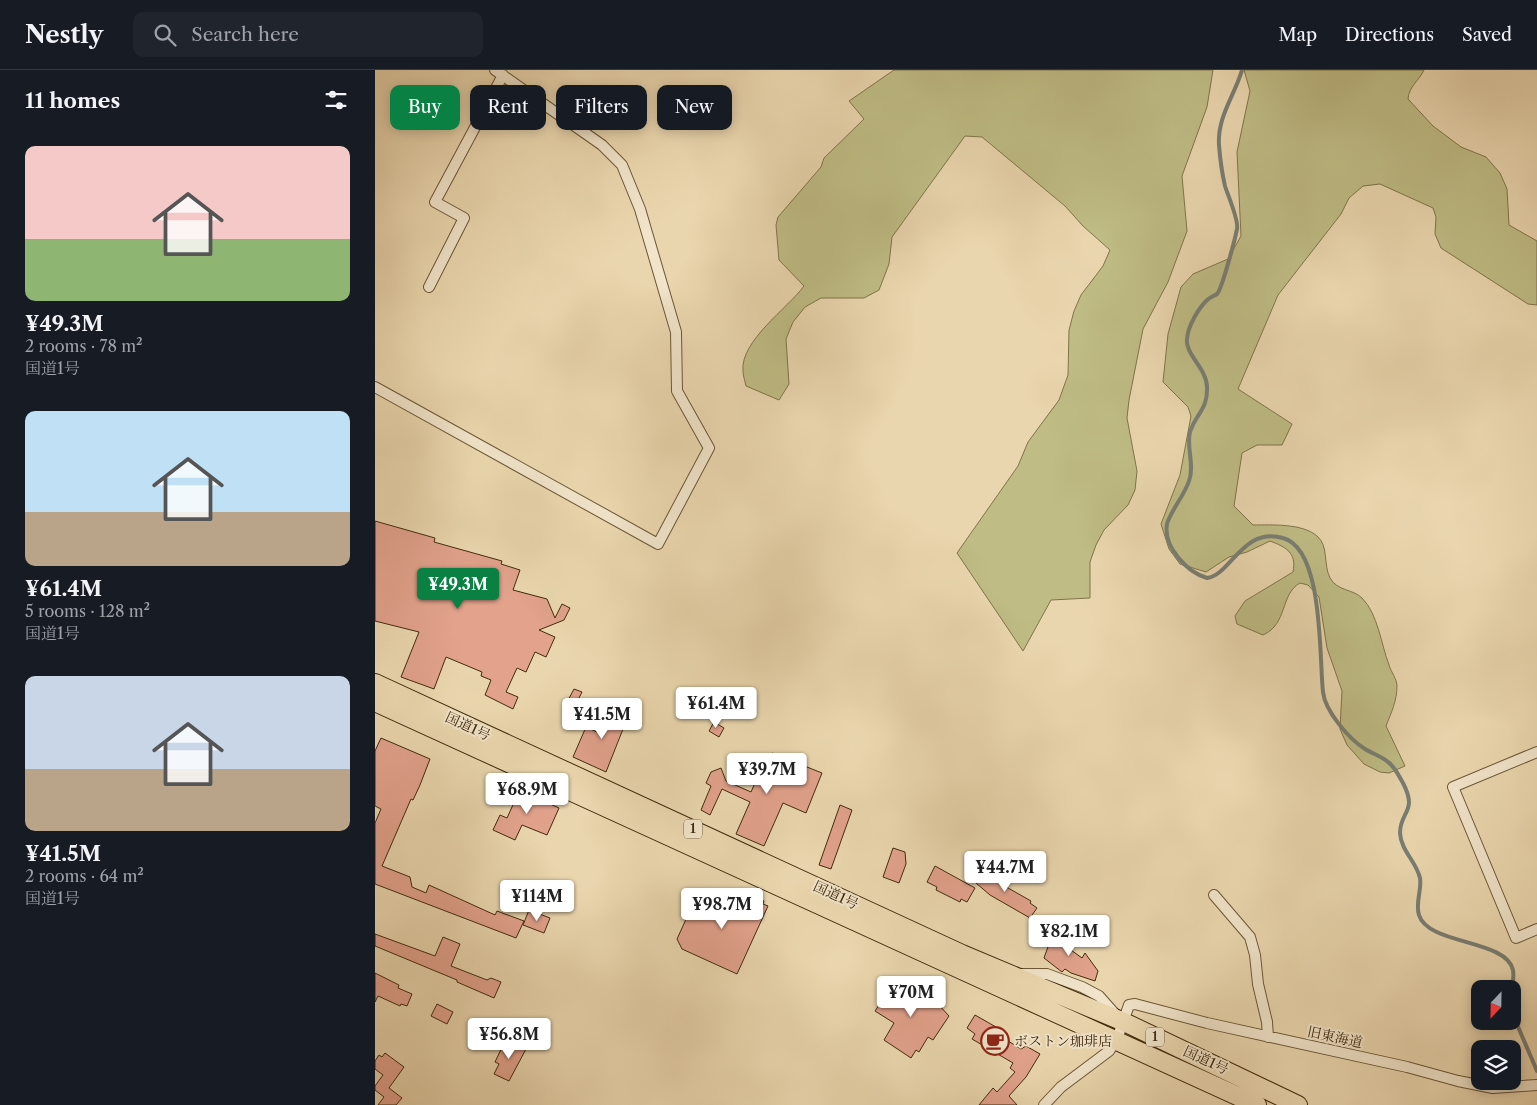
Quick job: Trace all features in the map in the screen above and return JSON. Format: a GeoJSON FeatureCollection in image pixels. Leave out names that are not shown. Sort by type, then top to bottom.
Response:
{"type":"FeatureCollection","features":[{"type":"Feature","properties":{"kind":"highway","name":"国道1号"},"geometry":{"type":"LineString","coordinates":[[375,683],[513,756]]}},
{"type":"Feature","properties":{"kind":"highway","name":"国道1号"},"geometry":{"type":"LineString","coordinates":[[375,702],[513,756],[766,871],[1257,1105]]}},
{"type":"Feature","properties":{"kind":"highway","name":"国道1号"},"geometry":{"type":"LineString","coordinates":[[766,871],[1124,1022],[1298,1105]]}},
{"type":"Feature","properties":{"kind":"street"},"geometry":{"type":"LineString","coordinates":[[375,387],[659,544],[709,448],[677,391],[676,332],[640,209],[622,165],[602,145],[499,73],[435,202],[464,218],[429,287]]}},
{"type":"Feature","properties":{"kind":"street"},"geometry":{"type":"LineString","coordinates":[[1537,752],[1453,787],[1516,938],[1537,929]]}},
{"type":"Feature","properties":{"kind":"street"},"geometry":{"type":"LineString","coordinates":[[1213,895],[1250,937],[1255,954],[1257,984],[1267,1022],[1268,1037]]}},
{"type":"Feature","properties":{"kind":"street"},"geometry":{"type":"LineString","coordinates":[[1011,974],[1047,974],[1095,993],[1124,1022],[1117,1039],[1109,1051],[1061,1087],[1044,1105]]}},
{"type":"Feature","properties":{"kind":"street","name":"旧東海道"},"geometry":{"type":"LineString","coordinates":[[1124,1022],[1129,1005],[1135,1004],[1458,1081],[1493,1088],[1537,1085]]}},
{"type":"Feature","properties":{"kind":"shaded area"},"geometry":{"type":"Polygon","coordinates":[[[894,70],[1213,70],[1207,107],[1182,176],[1187,231],[1168,282],[1143,329],[1129,400],[1127,418],[1137,471],[1135,490],[1128,505],[1104,530],[1096,545],[1090,562],[1090,598],[1051,600],[1023,651],[957,553],[1018,466],[1028,442],[1059,400],[1068,375],[1069,330],[1074,311],[1081,295],[1103,266],[1110,250],[1083,226],[1065,206],[982,137],[965,136],[892,237],[889,264],[879,290],[864,298],[821,298],[805,307],[793,322],[786,339],[789,384],[779,400],[746,386],[744,377],[744,360],[749,348],[766,326],[804,286],[779,260],[776,225],[778,217],[821,167],[824,158],[864,119],[849,101],[894,70]]]}},
{"type":"Feature","properties":{"kind":"shaded area"},"geometry":{"type":"Polygon","coordinates":[[[1244,70],[1424,70],[1412,87],[1408,99],[1433,126],[1461,147],[1486,157],[1500,173],[1507,189],[1509,225],[1537,241],[1537,305],[1528,304],[1441,248],[1435,234],[1436,217],[1433,208],[1380,184],[1363,186],[1349,198],[1341,214],[1278,295],[1238,389],[1292,424],[1282,445],[1257,445],[1242,453],[1234,506],[1253,525],[1295,527],[1317,536],[1325,550],[1330,578],[1341,588],[1362,598],[1372,612],[1386,657],[1397,683],[1395,702],[1386,726],[1405,766],[1389,773],[1380,772],[1364,764],[1347,745],[1340,729],[1342,691],[1327,648],[1319,597],[1308,585],[1300,583],[1294,588],[1289,594],[1277,624],[1263,635],[1237,624],[1235,616],[1245,601],[1293,572],[1292,555],[1285,548],[1270,541],[1247,552],[1229,557],[1206,572],[1180,564],[1169,549],[1161,524],[1180,475],[1191,416],[1188,407],[1163,382],[1168,334],[1181,287],[1193,274],[1228,259],[1241,236],[1237,152],[1250,91],[1244,70]]]}},
{"type":"Feature","properties":{"kind":"building"},"geometry":{"type":"Polygon","coordinates":[[[375,521],[435,538],[434,542],[502,561],[501,564],[520,570],[513,590],[547,599],[555,618],[562,604],[570,608],[564,620],[539,630],[555,637],[546,657],[535,652],[526,672],[517,668],[506,692],[518,697],[513,709],[485,695],[491,680],[481,676],[482,672],[446,657],[434,689],[401,677],[419,632],[375,621],[375,521]]]}},
{"type":"Feature","properties":{"kind":"building"},"geometry":{"type":"Polygon","coordinates":[[[574,689],[582,692],[574,708],[566,704],[574,689]]]}},
{"type":"Feature","properties":{"kind":"building"},"geometry":{"type":"Polygon","coordinates":[[[615,703],[627,708],[623,717],[627,719],[606,772],[573,757],[586,727],[597,732],[607,710],[611,712],[615,703]]]}},
{"type":"Feature","properties":{"kind":"building"},"geometry":{"type":"Polygon","coordinates":[[[714,722],[724,728],[719,737],[709,731],[714,722]]]}},
{"type":"Feature","properties":{"kind":"building"},"geometry":{"type":"Polygon","coordinates":[[[381,738],[430,759],[420,785],[413,800],[411,799],[382,866],[410,877],[412,887],[426,893],[429,885],[495,915],[497,911],[524,921],[516,938],[375,884],[375,823],[381,809],[375,806],[375,751],[381,738]]]}},
{"type":"Feature","properties":{"kind":"building"},"geometry":{"type":"Polygon","coordinates":[[[772,753],[822,773],[806,813],[783,803],[764,846],[736,834],[750,802],[722,789],[710,815],[701,810],[711,786],[706,783],[711,772],[721,768],[726,781],[751,792],[763,765],[767,767],[772,753]]]}},
{"type":"Feature","properties":{"kind":"building"},"geometry":{"type":"Polygon","coordinates":[[[522,785],[537,792],[535,797],[559,808],[547,835],[522,825],[515,840],[493,830],[500,815],[507,818],[522,785]]]}},
{"type":"Feature","properties":{"kind":"building"},"geometry":{"type":"Polygon","coordinates":[[[840,805],[852,810],[831,869],[819,865],[840,805]]]}},
{"type":"Feature","properties":{"kind":"building"},"geometry":{"type":"Polygon","coordinates":[[[893,848],[905,852],[906,864],[899,883],[883,877],[893,848]]]}},
{"type":"Feature","properties":{"kind":"building"},"geometry":{"type":"Polygon","coordinates":[[[935,866],[975,888],[967,902],[961,899],[960,902],[936,890],[937,887],[927,882],[935,866]]]}},
{"type":"Feature","properties":{"kind":"building"},"geometry":{"type":"Polygon","coordinates":[[[991,867],[1004,879],[1001,884],[1031,901],[1030,903],[1037,908],[1030,918],[990,895],[976,883],[991,867]]]}},
{"type":"Feature","properties":{"kind":"building"},"geometry":{"type":"Polygon","coordinates":[[[698,893],[729,908],[731,904],[735,905],[741,894],[746,896],[747,894],[764,901],[763,904],[768,906],[737,974],[682,949],[677,939],[698,893]]]}},
{"type":"Feature","properties":{"kind":"building"},"geometry":{"type":"Polygon","coordinates":[[[529,910],[550,918],[544,933],[523,925],[529,910]]]}},
{"type":"Feature","properties":{"kind":"building"},"geometry":{"type":"Polygon","coordinates":[[[1061,928],[1071,936],[1064,945],[1082,958],[1085,953],[1098,971],[1095,981],[1065,969],[1062,972],[1044,958],[1054,930],[1058,931],[1061,928]]]}},
{"type":"Feature","properties":{"kind":"building"},"geometry":{"type":"Polygon","coordinates":[[[375,934],[435,956],[443,937],[460,944],[451,966],[487,980],[491,978],[501,982],[494,998],[457,982],[457,980],[375,946],[375,934]]]}},
{"type":"Feature","properties":{"kind":"building"},"geometry":{"type":"Polygon","coordinates":[[[375,973],[399,985],[398,988],[412,994],[407,1006],[401,1004],[400,1006],[378,996],[375,1002],[375,973]]]}},
{"type":"Feature","properties":{"kind":"building"},"geometry":{"type":"Polygon","coordinates":[[[897,978],[938,1004],[949,1016],[933,1040],[928,1037],[919,1052],[916,1050],[911,1058],[884,1040],[894,1023],[875,1011],[897,978]]]}},
{"type":"Feature","properties":{"kind":"building"},"geometry":{"type":"Polygon","coordinates":[[[437,1004],[453,1012],[447,1024],[431,1016],[437,1004]]]}},
{"type":"Feature","properties":{"kind":"building"},"geometry":{"type":"Polygon","coordinates":[[[975,1015],[1003,1031],[1000,1036],[1021,1049],[1026,1046],[1040,1054],[1026,1077],[1009,1096],[1017,1105],[979,1105],[993,1088],[997,1092],[1015,1072],[1010,1068],[1013,1063],[972,1039],[975,1034],[967,1028],[975,1015]]]}},
{"type":"Feature","properties":{"kind":"building"},"geometry":{"type":"Polygon","coordinates":[[[505,1041],[526,1049],[509,1081],[494,1074],[499,1064],[495,1062],[505,1041]]]}},
{"type":"Feature","properties":{"kind":"building"},"geometry":{"type":"Polygon","coordinates":[[[385,1053],[404,1067],[389,1088],[402,1098],[396,1105],[378,1105],[384,1097],[375,1090],[375,1086],[383,1075],[375,1069],[375,1061],[379,1055],[382,1057],[385,1053]]]}},
{"type":"Feature","properties":{"kind":"waterway"},"geometry":{"type":"LineString","coordinates":[[1242,70],[1224,116],[1219,135],[1223,176],[1235,214],[1237,229],[1219,290],[1217,294],[1208,299],[1200,308],[1191,323],[1188,334],[1187,345],[1204,374],[1207,395],[1204,406],[1190,432],[1191,475],[1168,520],[1167,533],[1169,541],[1173,550],[1185,564],[1199,575],[1207,578],[1216,575],[1239,552],[1258,539],[1269,536],[1283,538],[1296,546],[1306,562],[1313,583],[1317,606],[1323,692],[1328,708],[1352,739],[1393,766],[1407,793],[1409,806],[1400,833],[1403,845],[1420,878],[1419,915],[1425,925],[1437,932],[1497,953],[1507,960],[1513,970],[1513,980]]}},
{"type":"Feature","properties":{"kind":"waterway"},"geometry":{"type":"LineString","coordinates":[[1519,1030],[1537,1071]]}},
{"type":"Feature","properties":{"kind":"place","name":"ボストン珈琲店"},"geometry":{"type":"Point","coordinates":[995,1041]}}]}
